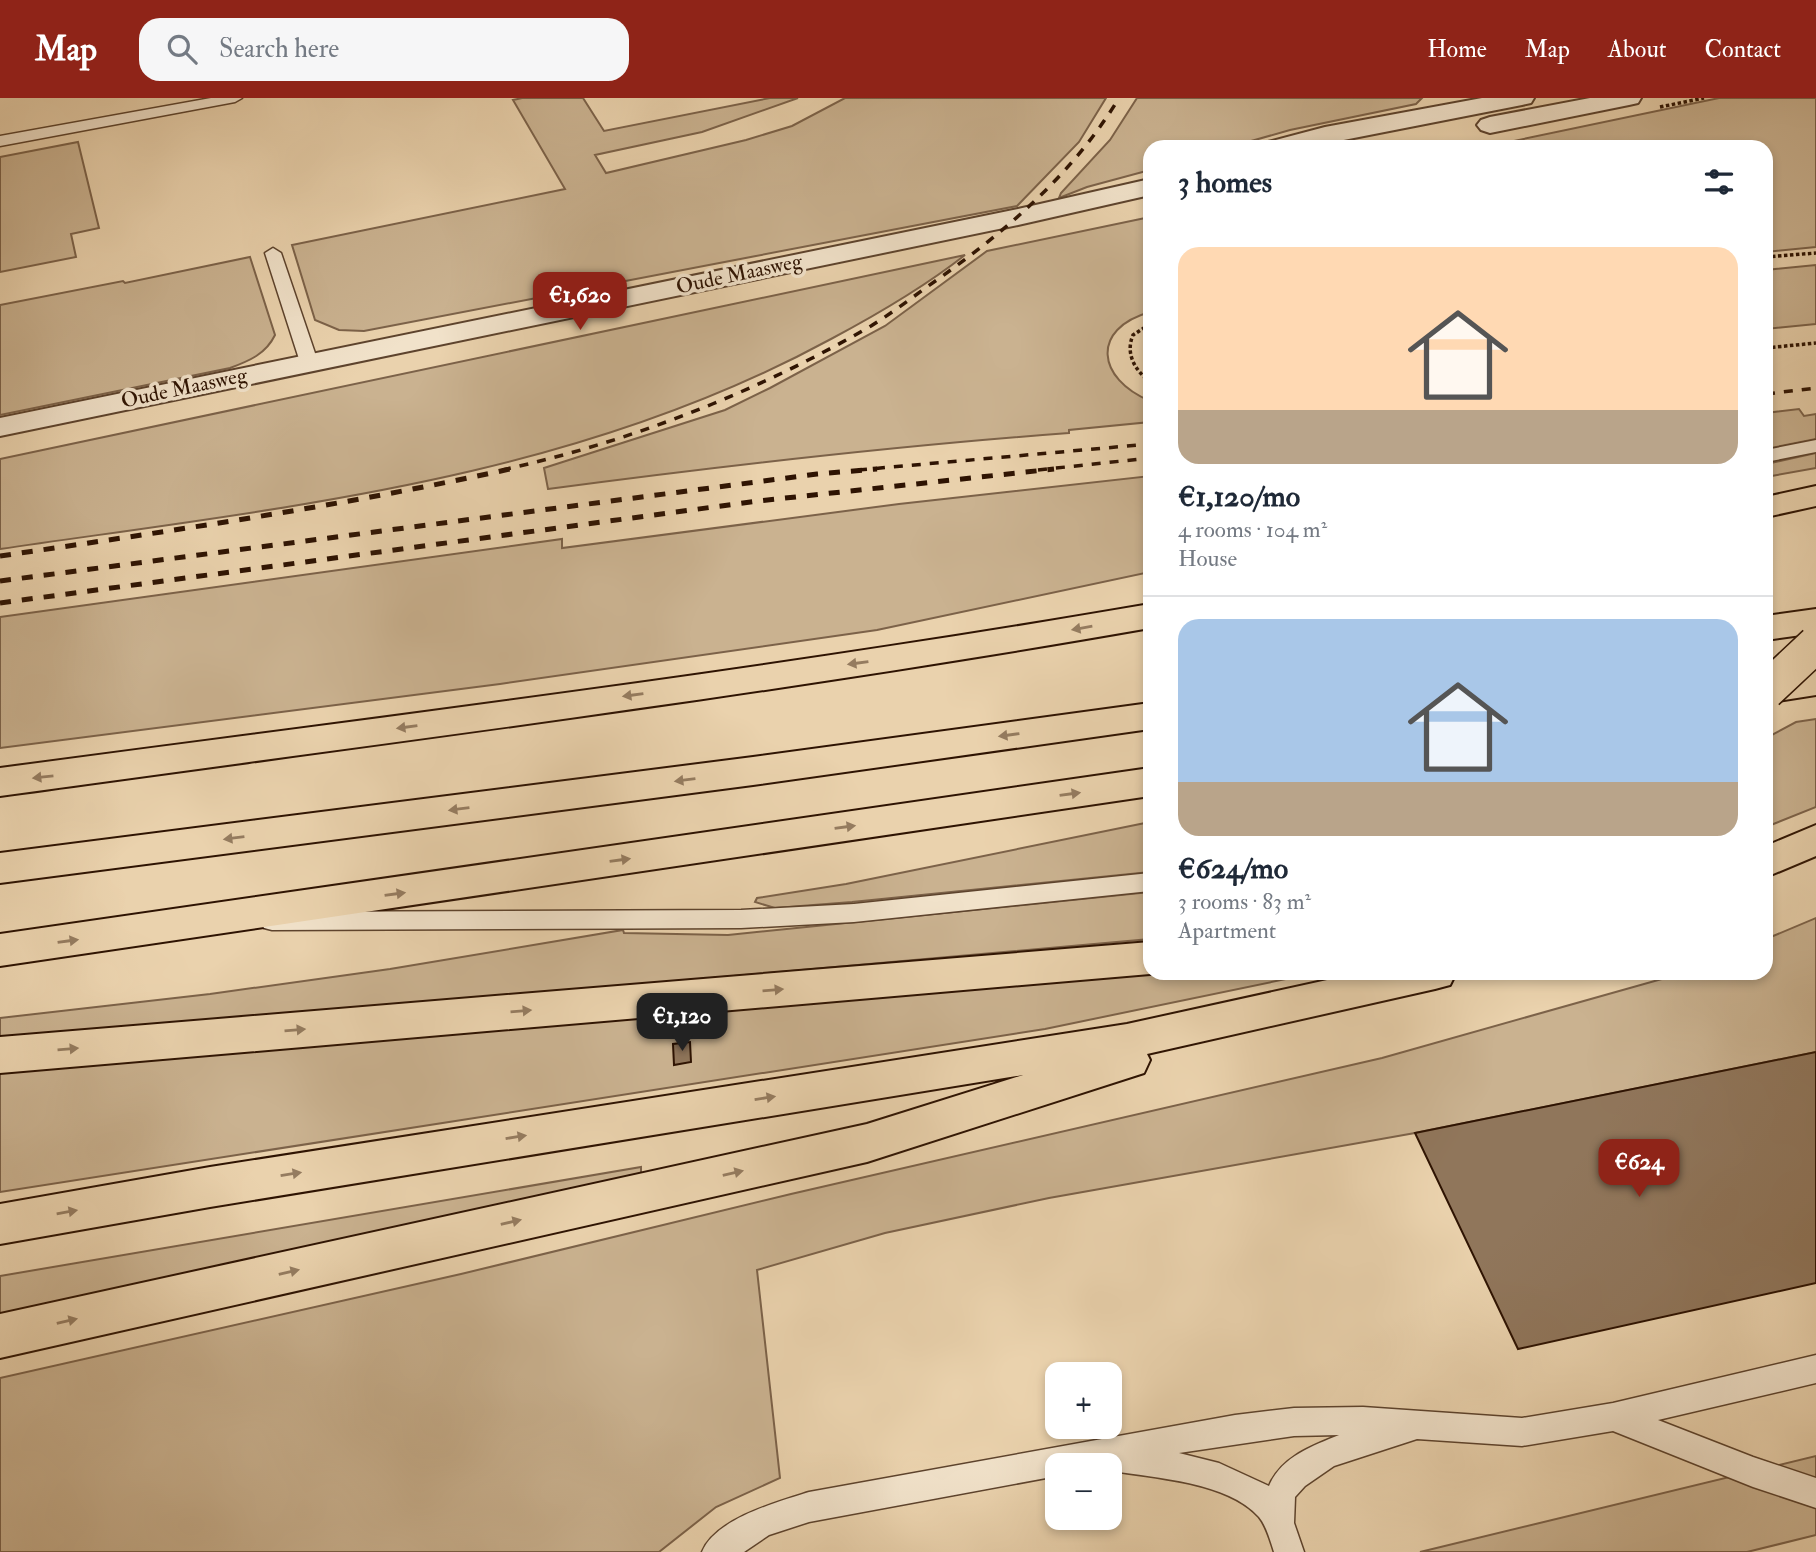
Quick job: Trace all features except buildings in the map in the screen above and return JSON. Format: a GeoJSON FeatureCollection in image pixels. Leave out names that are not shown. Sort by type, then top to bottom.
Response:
{"type":"FeatureCollection","features":[{"type":"Feature","properties":{"kind":"highway"},"geometry":{"type":"LineString","coordinates":[[1773,505],[1816,496]]}},
{"type":"Feature","properties":{"kind":"highway"},"geometry":{"type":"LineString","coordinates":[[0,782],[565,705],[1013,640],[1143,617]]}},
{"type":"Feature","properties":{"kind":"highway"},"geometry":{"type":"LineString","coordinates":[[1773,627],[1816,621]]}},
{"type":"Feature","properties":{"kind":"highway"},"geometry":{"type":"LineString","coordinates":[[1773,684],[1816,644]]}},
{"type":"Feature","properties":{"kind":"highway"},"geometry":{"type":"LineString","coordinates":[[1773,690],[1816,683]]}},
{"type":"Feature","properties":{"kind":"highway"},"geometry":{"type":"LineString","coordinates":[[0,868],[753,771],[1143,717]]}},
{"type":"Feature","properties":{"kind":"highway"},"geometry":{"type":"LineString","coordinates":[[0,950],[1143,783]]}},
{"type":"Feature","properties":{"kind":"highway"},"geometry":{"type":"LineString","coordinates":[[1773,859],[1816,840]]}},
{"type":"Feature","properties":{"kind":"highway"},"geometry":{"type":"LineString","coordinates":[[0,1055],[1143,959]]}},
{"type":"Feature","properties":{"kind":"highway"},"geometry":{"type":"LineString","coordinates":[[0,1224],[264,1178],[1127,1041],[1405,980]]}},
{"type":"Feature","properties":{"kind":"highway"},"geometry":{"type":"LineString","coordinates":[[0,1336],[867,1143],[1311,1002]]}},
{"type":"Feature","properties":{"kind":"street"},"geometry":{"type":"LineString","coordinates":[[1305,140],[1489,101],[1528,104],[1629,98]]}},
{"type":"Feature","properties":{"kind":"street"},"geometry":{"type":"LineString","coordinates":[[1408,140],[1528,104]]}},
{"type":"Feature","properties":{"kind":"street","name":"Oude Maasweg"},"geometry":{"type":"LineString","coordinates":[[0,427],[1018,217],[1143,189]]}},
{"type":"Feature","properties":{"kind":"lane"},"geometry":{"type":"LineString","coordinates":[[0,141],[235,98]]}},
{"type":"Feature","properties":{"kind":"lane"},"geometry":{"type":"LineString","coordinates":[[273,253],[309,362]]}},
{"type":"Feature","properties":{"kind":"lane"},"geometry":{"type":"LineString","coordinates":[[1773,455],[1816,446]]}},
{"type":"Feature","properties":{"kind":"lane"},"geometry":{"type":"LineString","coordinates":[[206,922],[754,919],[854,912],[1143,883]]}},
{"type":"Feature","properties":{"kind":"lane"},"geometry":{"type":"LineString","coordinates":[[1097,1453],[1235,1429],[1294,1422],[1363,1420],[1522,1432],[1614,1417],[1816,1369]]}},
{"type":"Feature","properties":{"kind":"lane"},"geometry":{"type":"LineString","coordinates":[[1614,1417],[1753,1472],[1816,1493]]}},
{"type":"Feature","properties":{"kind":"lane"},"geometry":{"type":"LineString","coordinates":[[1279,1524],[1278,1505],[1283,1488],[1295,1473],[1322,1457],[1420,1424]]}},
{"type":"Feature","properties":{"kind":"lane"},"geometry":{"type":"LineString","coordinates":[[1122,1460],[1214,1476],[1251,1492],[1269,1506],[1289,1552]]}},
{"type":"Feature","properties":{"kind":"lane"},"geometry":{"type":"LineString","coordinates":[[717,1552],[761,1523],[809,1507],[1045,1463]]}},
{"type":"Feature","properties":{"kind":"path"},"geometry":{"type":"LineString","coordinates":[[1773,256],[1816,253]]}},
{"type":"Feature","properties":{"kind":"path"},"geometry":{"type":"LineString","coordinates":[[1143,328],[1134,334],[1129,344],[1134,368],[1143,376]]}},
{"type":"Feature","properties":{"kind":"path"},"geometry":{"type":"LineString","coordinates":[[1773,347],[1816,343]]}},
{"type":"Feature","properties":{"kind":"shaded area"},"geometry":{"type":"Polygon","coordinates":[[[583,98],[604,131],[770,98],[798,98],[702,132],[595,155],[606,173],[746,140],[792,126],[845,98],[1106,98],[1079,142],[1017,206],[364,331],[339,330],[315,320],[292,245],[565,189],[513,100],[583,98]]]}},
{"type":"Feature","properties":{"kind":"shaded area"},"geometry":{"type":"Polygon","coordinates":[[[1137,98],[1422,98],[1416,104],[1255,140],[1143,140],[1143,172],[1087,187],[1059,198],[1110,140],[1137,98]]]}},
{"type":"Feature","properties":{"kind":"shaded area"},"geometry":{"type":"Polygon","coordinates":[[[1719,98],[1816,98],[1816,247],[1773,251],[1773,140],[1518,140],[1719,98]]]}},
{"type":"Feature","properties":{"kind":"shaded area"},"geometry":{"type":"Polygon","coordinates":[[[78,142],[99,228],[71,234],[76,257],[0,272],[0,157],[78,142]]]}},
{"type":"Feature","properties":{"kind":"shaded area"},"geometry":{"type":"Polygon","coordinates":[[[1143,218],[1143,315],[1117,330],[1110,342],[1108,355],[1111,368],[1119,380],[1143,398],[1143,423],[1069,430],[1069,433],[808,457],[548,489],[544,468],[725,410],[770,388],[885,326],[987,251],[1143,218]]]}},
{"type":"Feature","properties":{"kind":"shaded area"},"geometry":{"type":"Polygon","coordinates":[[[965,255],[900,300],[831,339],[733,387],[632,425],[530,456],[426,481],[321,501],[0,549],[0,459],[965,255]]]}},
{"type":"Feature","properties":{"kind":"shaded area"},"geometry":{"type":"Polygon","coordinates":[[[250,257],[275,335],[267,347],[256,356],[230,368],[0,415],[0,305],[250,257]]]}},
{"type":"Feature","properties":{"kind":"shaded area"},"geometry":{"type":"Polygon","coordinates":[[[1816,265],[1816,324],[1773,328],[1773,269],[1816,265]]]}},
{"type":"Feature","properties":{"kind":"shaded area"},"geometry":{"type":"Polygon","coordinates":[[[1799,409],[1804,416],[1816,414],[1816,439],[1773,448],[1773,412],[1799,409]]]}},
{"type":"Feature","properties":{"kind":"shaded area"},"geometry":{"type":"Polygon","coordinates":[[[1816,453],[1816,468],[1773,476],[1773,462],[1816,453]]]}},
{"type":"Feature","properties":{"kind":"shaded area"},"geometry":{"type":"Polygon","coordinates":[[[1143,477],[1143,573],[877,630],[500,684],[0,748],[0,617],[562,539],[562,548],[899,504],[1143,477]]]}},
{"type":"Feature","properties":{"kind":"shaded area"},"geometry":{"type":"Polygon","coordinates":[[[1816,719],[1816,807],[1773,824],[1773,734],[1796,722],[1816,719]]]}},
{"type":"Feature","properties":{"kind":"shaded area"},"geometry":{"type":"Polygon","coordinates":[[[1143,823],[1143,873],[775,908],[755,902],[757,898],[846,884],[1143,823]]]}},
{"type":"Feature","properties":{"kind":"shaded area"},"geometry":{"type":"Polygon","coordinates":[[[1143,893],[1143,940],[0,1041],[0,1018],[210,994],[390,969],[623,930],[624,933],[728,935],[1143,893]]]}},
{"type":"Feature","properties":{"kind":"shaded area"},"geometry":{"type":"Polygon","coordinates":[[[1816,918],[1816,1052],[1415,1133],[1049,1198],[885,1233],[757,1270],[780,1478],[716,1507],[659,1552],[0,1552],[0,1378],[461,1274],[791,1194],[1382,1058],[1658,980],[1773,980],[1773,936],[1816,918]]]}},
{"type":"Feature","properties":{"kind":"shaded area"},"geometry":{"type":"Polygon","coordinates":[[[1143,970],[1143,980],[1281,980],[1045,1029],[0,1192],[0,1073],[1143,970]]]}},
{"type":"Feature","properties":{"kind":"shaded area"},"geometry":{"type":"Polygon","coordinates":[[[641,1167],[641,1177],[0,1322],[0,1276],[641,1167]]]}},
{"type":"Feature","properties":{"kind":"shaded area"},"geometry":{"type":"Polygon","coordinates":[[[1816,1456],[1816,1535],[1747,1552],[1420,1552],[1816,1456]]]}},
{"type":"Feature","properties":{"kind":"railway"},"geometry":{"type":"LineString","coordinates":[[502,470],[598,445],[692,412],[783,372],[871,326],[967,258],[1016,218],[1082,150],[1119,98]]}},
{"type":"Feature","properties":{"kind":"railway"},"geometry":{"type":"LineString","coordinates":[[1773,393],[1816,388]]}},
{"type":"Feature","properties":{"kind":"railway"},"geometry":{"type":"LineString","coordinates":[[858,470],[1143,445]]}},
{"type":"Feature","properties":{"kind":"railway"},"geometry":{"type":"LineString","coordinates":[[1038,470],[1143,459]]}},
{"type":"Feature","properties":{"kind":"railway"},"geometry":{"type":"LineString","coordinates":[[0,556],[319,506],[510,469]]}},
{"type":"Feature","properties":{"kind":"railway"},"geometry":{"type":"LineString","coordinates":[[0,581],[817,474],[877,469]]}},
{"type":"Feature","properties":{"kind":"railway"},"geometry":{"type":"LineString","coordinates":[[0,603],[758,501],[1054,469]]}}]}
